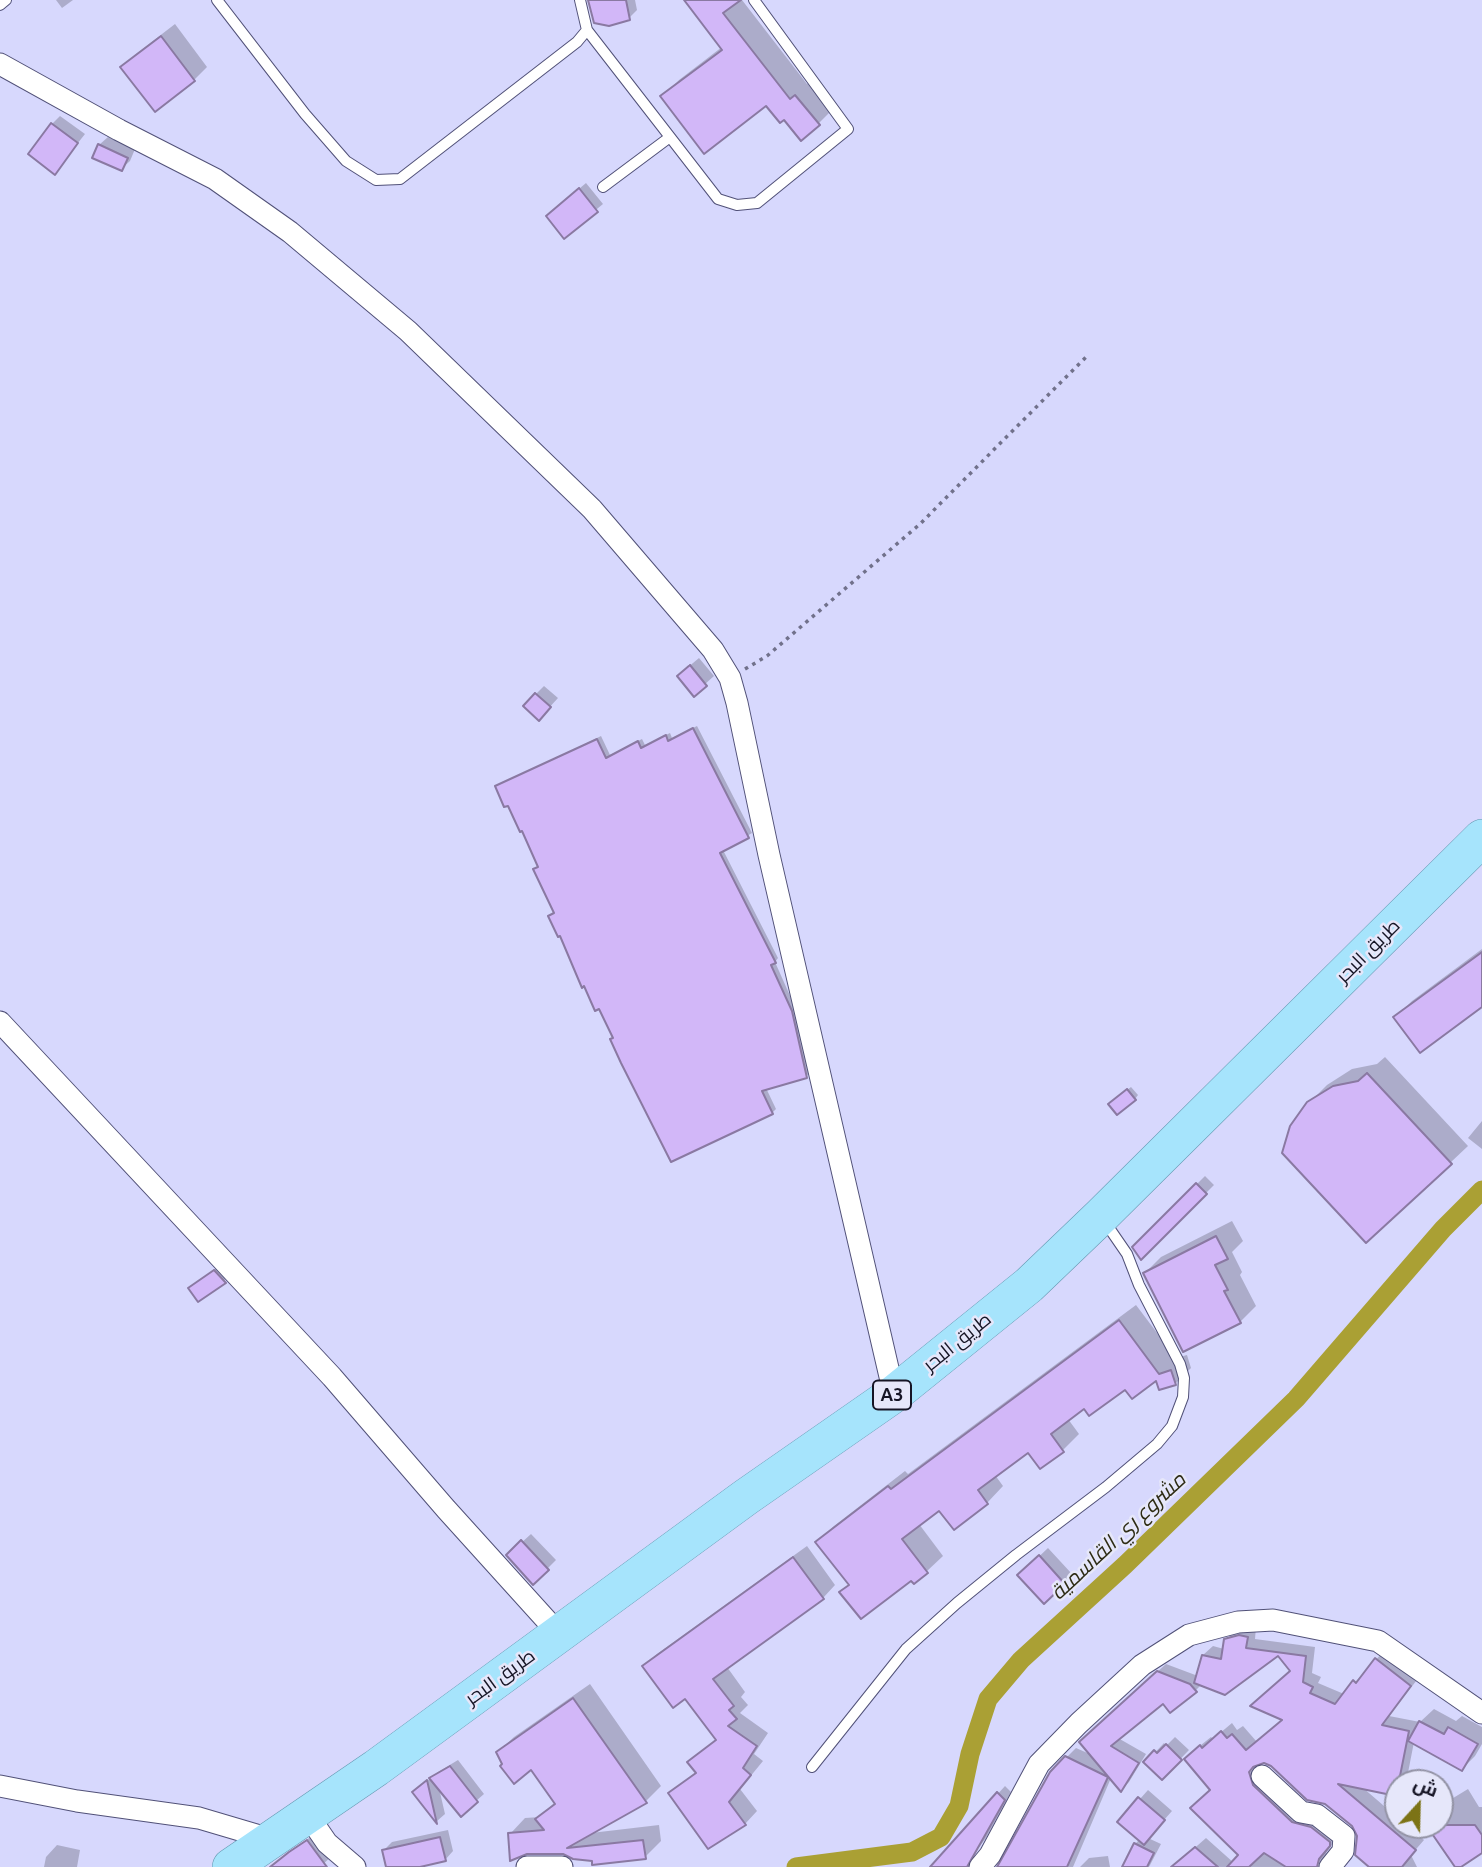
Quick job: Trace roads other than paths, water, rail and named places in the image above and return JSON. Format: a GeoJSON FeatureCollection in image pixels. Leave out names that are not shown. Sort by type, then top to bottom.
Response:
{"type":"FeatureCollection","features":[{"type":"Feature","properties":{"kind":"highway","name":"طريق البحر"},"geometry":{"type":"LineString","coordinates":[[232,1867],[271,1839],[317,1829],[376,1768],[894,1394],[1029,1285],[1482,838]]}},
{"type":"Feature","properties":{"kind":"street"},"geometry":{"type":"LineString","coordinates":[[0,64],[215,179],[290,232],[408,331],[592,509],[713,650],[730,678],[894,1394]]}},
{"type":"Feature","properties":{"kind":"street"},"geometry":{"type":"LineString","coordinates":[[0,1022],[331,1377],[559,1634]]}},
{"type":"Feature","properties":{"kind":"street"},"geometry":{"type":"LineString","coordinates":[[979,1867],[990,1855],[1039,1764],[1142,1665],[1189,1635],[1238,1622],[1273,1620],[1378,1641],[1482,1713]]}},
{"type":"Feature","properties":{"kind":"street"},"geometry":{"type":"LineString","coordinates":[[1262,1776],[1301,1812],[1317,1815],[1344,1836],[1343,1850],[1330,1867]]}},
{"type":"Feature","properties":{"kind":"street"},"geometry":{"type":"LineString","coordinates":[[0,1786],[76,1801],[198,1818],[271,1839]]}},
{"type":"Feature","properties":{"kind":"street"},"geometry":{"type":"LineString","coordinates":[[317,1829],[335,1867]]}},
{"type":"Feature","properties":{"kind":"street"},"geometry":{"type":"LineString","coordinates":[[317,1829],[355,1867]]}},
{"type":"Feature","properties":{"kind":"street"},"geometry":{"type":"LineString","coordinates":[[527,1867],[562,1867]]}},
{"type":"Feature","properties":{"kind":"lane"},"geometry":{"type":"LineString","coordinates":[[0,5],[6,0]]}},
{"type":"Feature","properties":{"kind":"lane"},"geometry":{"type":"LineString","coordinates":[[218,0],[305,114],[346,161],[376,180],[400,179],[577,42],[587,30]]}},
{"type":"Feature","properties":{"kind":"lane"},"geometry":{"type":"LineString","coordinates":[[580,0],[587,30],[718,199],[737,205],[757,203],[848,129],[754,0]]}},
{"type":"Feature","properties":{"kind":"lane"},"geometry":{"type":"LineString","coordinates":[[603,187],[670,136]]}},
{"type":"Feature","properties":{"kind":"lane"},"geometry":{"type":"LineString","coordinates":[[812,1767],[906,1649],[966,1595],[1137,1462],[1172,1426],[1183,1396],[1184,1378],[1180,1364],[1144,1296],[1127,1254],[1101,1216]]}},
{"type":"Feature","properties":{"kind":"waterway","name":"مشروع ري القاسمية"},"geometry":{"type":"LineString","coordinates":[[796,1867],[912,1852],[941,1837],[959,1806],[970,1754],[988,1699],[1021,1660],[1125,1565],[1296,1399],[1443,1229],[1482,1190]]}}]}
